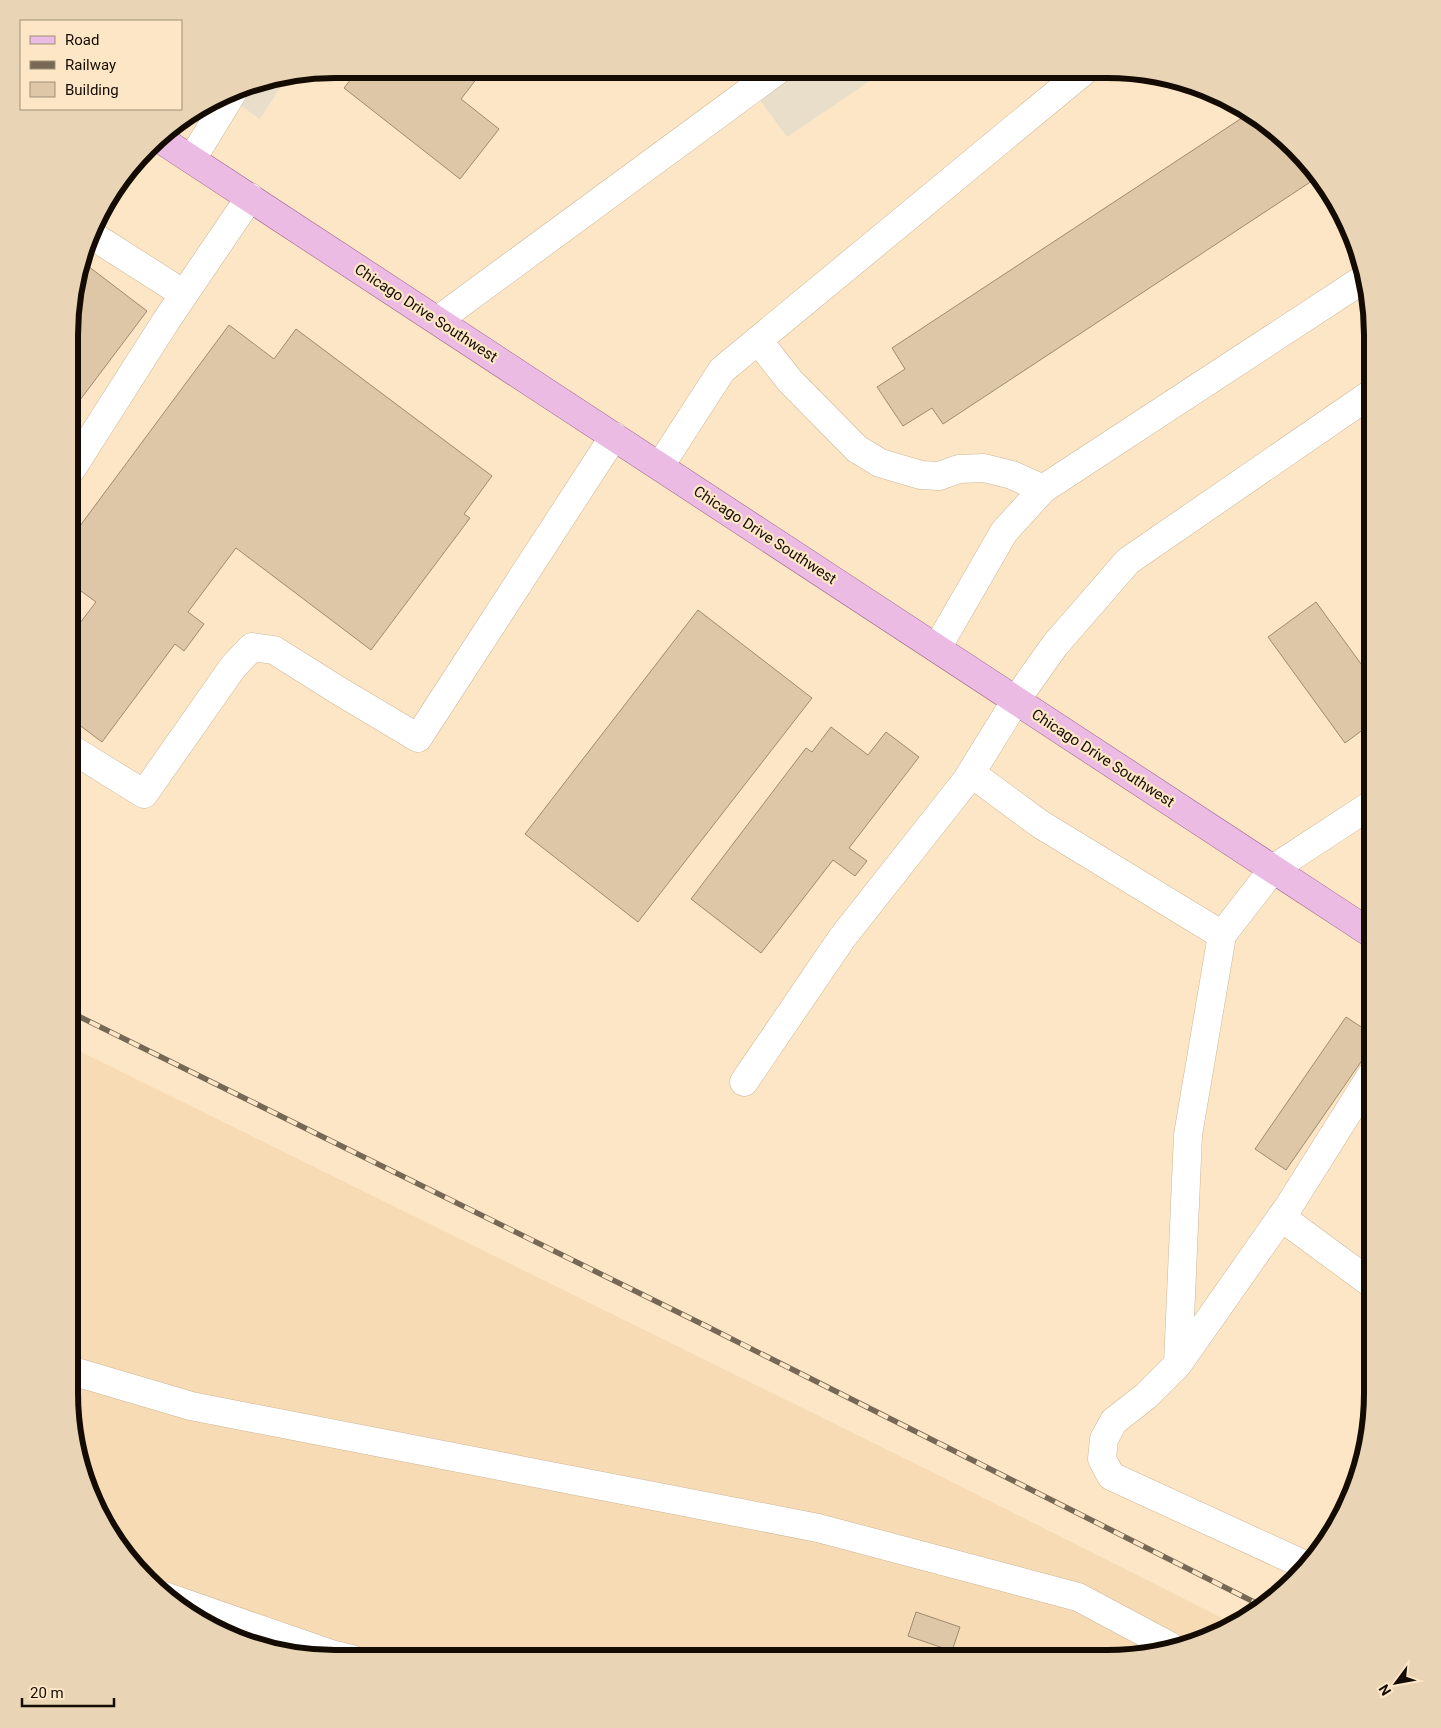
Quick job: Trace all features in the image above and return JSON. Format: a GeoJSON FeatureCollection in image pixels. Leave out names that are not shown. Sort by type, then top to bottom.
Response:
{"type":"FeatureCollection","features":[{"type":"Feature","properties":{"kind":"main road","name":"Chicago Drive Southwest"},"geometry":{"type":"LineString","coordinates":[[165,141],[1364,929]]}},
{"type":"Feature","properties":{"kind":"street"},"geometry":{"type":"LineString","coordinates":[[438,320],[767,78]]}},
{"type":"Feature","properties":{"kind":"street"},"geometry":{"type":"LineString","coordinates":[[660,466],[722,370],[1076,78]]}},
{"type":"Feature","properties":{"kind":"street"},"geometry":{"type":"LineString","coordinates":[[192,159],[228,101]]}},
{"type":"Feature","properties":{"kind":"street"},"geometry":{"type":"LineString","coordinates":[[77,461],[184,294],[250,197]]}},
{"type":"Feature","properties":{"kind":"street"},"geometry":{"type":"LineString","coordinates":[[96,238],[184,294]]}},
{"type":"Feature","properties":{"kind":"street"},"geometry":{"type":"LineString","coordinates":[[937,648],[1004,532],[1043,488],[1358,282]]}},
{"type":"Feature","properties":{"kind":"street"},"geometry":{"type":"LineString","coordinates":[[758,340],[790,381],[857,449],[880,463],[921,475],[939,476],[959,469],[984,468],[1012,474],[1043,488]]}},
{"type":"Feature","properties":{"kind":"street"},"geometry":{"type":"LineString","coordinates":[[744,1082],[842,938],[971,773],[1016,700],[1055,645],[1128,560],[1364,398]]}},
{"type":"Feature","properties":{"kind":"street"},"geometry":{"type":"LineString","coordinates":[[77,752],[144,794],[233,667],[252,646],[274,650],[418,738],[614,436]]}},
{"type":"Feature","properties":{"kind":"street"},"geometry":{"type":"LineString","coordinates":[[971,773],[1040,824],[1222,935]]}},
{"type":"Feature","properties":{"kind":"street"},"geometry":{"type":"LineString","coordinates":[[1178,1364],[1188,1135],[1222,935],[1274,869],[1364,809]]}},
{"type":"Feature","properties":{"kind":"street"},"geometry":{"type":"LineString","coordinates":[[1300,1563],[1112,1476],[1102,1459],[1104,1438],[1114,1421],[1146,1396],[1178,1364],[1364,1096]]}},
{"type":"Feature","properties":{"kind":"street"},"geometry":{"type":"LineString","coordinates":[[1281,1217],[1364,1278]]}},
{"type":"Feature","properties":{"kind":"street"},"geometry":{"type":"LineString","coordinates":[[77,1372],[191,1406],[818,1528],[1078,1597],[1166,1644]]}},
{"type":"Feature","properties":{"kind":"street"},"geometry":{"type":"LineString","coordinates":[[189,1605],[319,1650]]}},
{"type":"Feature","properties":{"kind":"shaded area"},"geometry":{"type":"Polygon","coordinates":[[[744,78],[874,78],[787,137],[744,78]]]}},
{"type":"Feature","properties":{"kind":"shaded area"},"geometry":{"type":"Polygon","coordinates":[[[284,82],[260,119],[231,99],[284,82]]]}},
{"type":"Feature","properties":{"kind":"shaded area"},"geometry":{"type":"Polygon","coordinates":[[[77,1050],[934,1473],[1227,1620],[1205,1631],[1173,1642],[1123,1650],[318,1650],[268,1642],[221,1624],[178,1597],[141,1563],[112,1522],[97,1492],[86,1460],[82,1443],[77,1393],[77,1050]]]}},
{"type":"Feature","properties":{"kind":"building"},"geometry":{"type":"Polygon","coordinates":[[[352,78],[477,78],[461,99],[499,129],[460,179],[344,88],[352,78]]]}},
{"type":"Feature","properties":{"kind":"building"},"geometry":{"type":"Polygon","coordinates":[[[1243,117],[1276,141],[1300,165],[1312,181],[943,424],[932,408],[903,426],[877,387],[905,369],[892,348],[1243,117]]]}},
{"type":"Feature","properties":{"kind":"building"},"geometry":{"type":"Polygon","coordinates":[[[87,265],[147,311],[77,404],[78,318],[82,285],[87,265]]]}},
{"type":"Feature","properties":{"kind":"building"},"geometry":{"type":"Polygon","coordinates":[[[229,325],[274,359],[296,329],[492,476],[464,514],[470,518],[371,650],[236,548],[188,612],[204,624],[184,651],[175,644],[102,742],[77,723],[77,627],[96,602],[77,588],[77,530],[229,325]]]}},
{"type":"Feature","properties":{"kind":"building"},"geometry":{"type":"Polygon","coordinates":[[[1316,602],[1364,668],[1364,729],[1345,743],[1268,637],[1316,602]]]}},
{"type":"Feature","properties":{"kind":"building"},"geometry":{"type":"Polygon","coordinates":[[[698,610],[812,698],[638,922],[525,834],[698,610]]]}},
{"type":"Feature","properties":{"kind":"building"},"geometry":{"type":"Polygon","coordinates":[[[831,727],[868,755],[886,732],[919,757],[849,848],[867,861],[855,876],[833,860],[761,953],[691,899],[806,748],[812,752],[831,727]]]}},
{"type":"Feature","properties":{"kind":"building"},"geometry":{"type":"Polygon","coordinates":[[[1346,1017],[1364,1029],[1364,1058],[1286,1170],[1255,1149],[1346,1017]]]}},
{"type":"Feature","properties":{"kind":"building"},"geometry":{"type":"Polygon","coordinates":[[[916,1612],[960,1627],[952,1650],[908,1636],[916,1612]]]}},
{"type":"Feature","properties":{"kind":"railway"},"geometry":{"type":"LineString","coordinates":[[77,1015],[706,1326],[1255,1603]]}}]}
